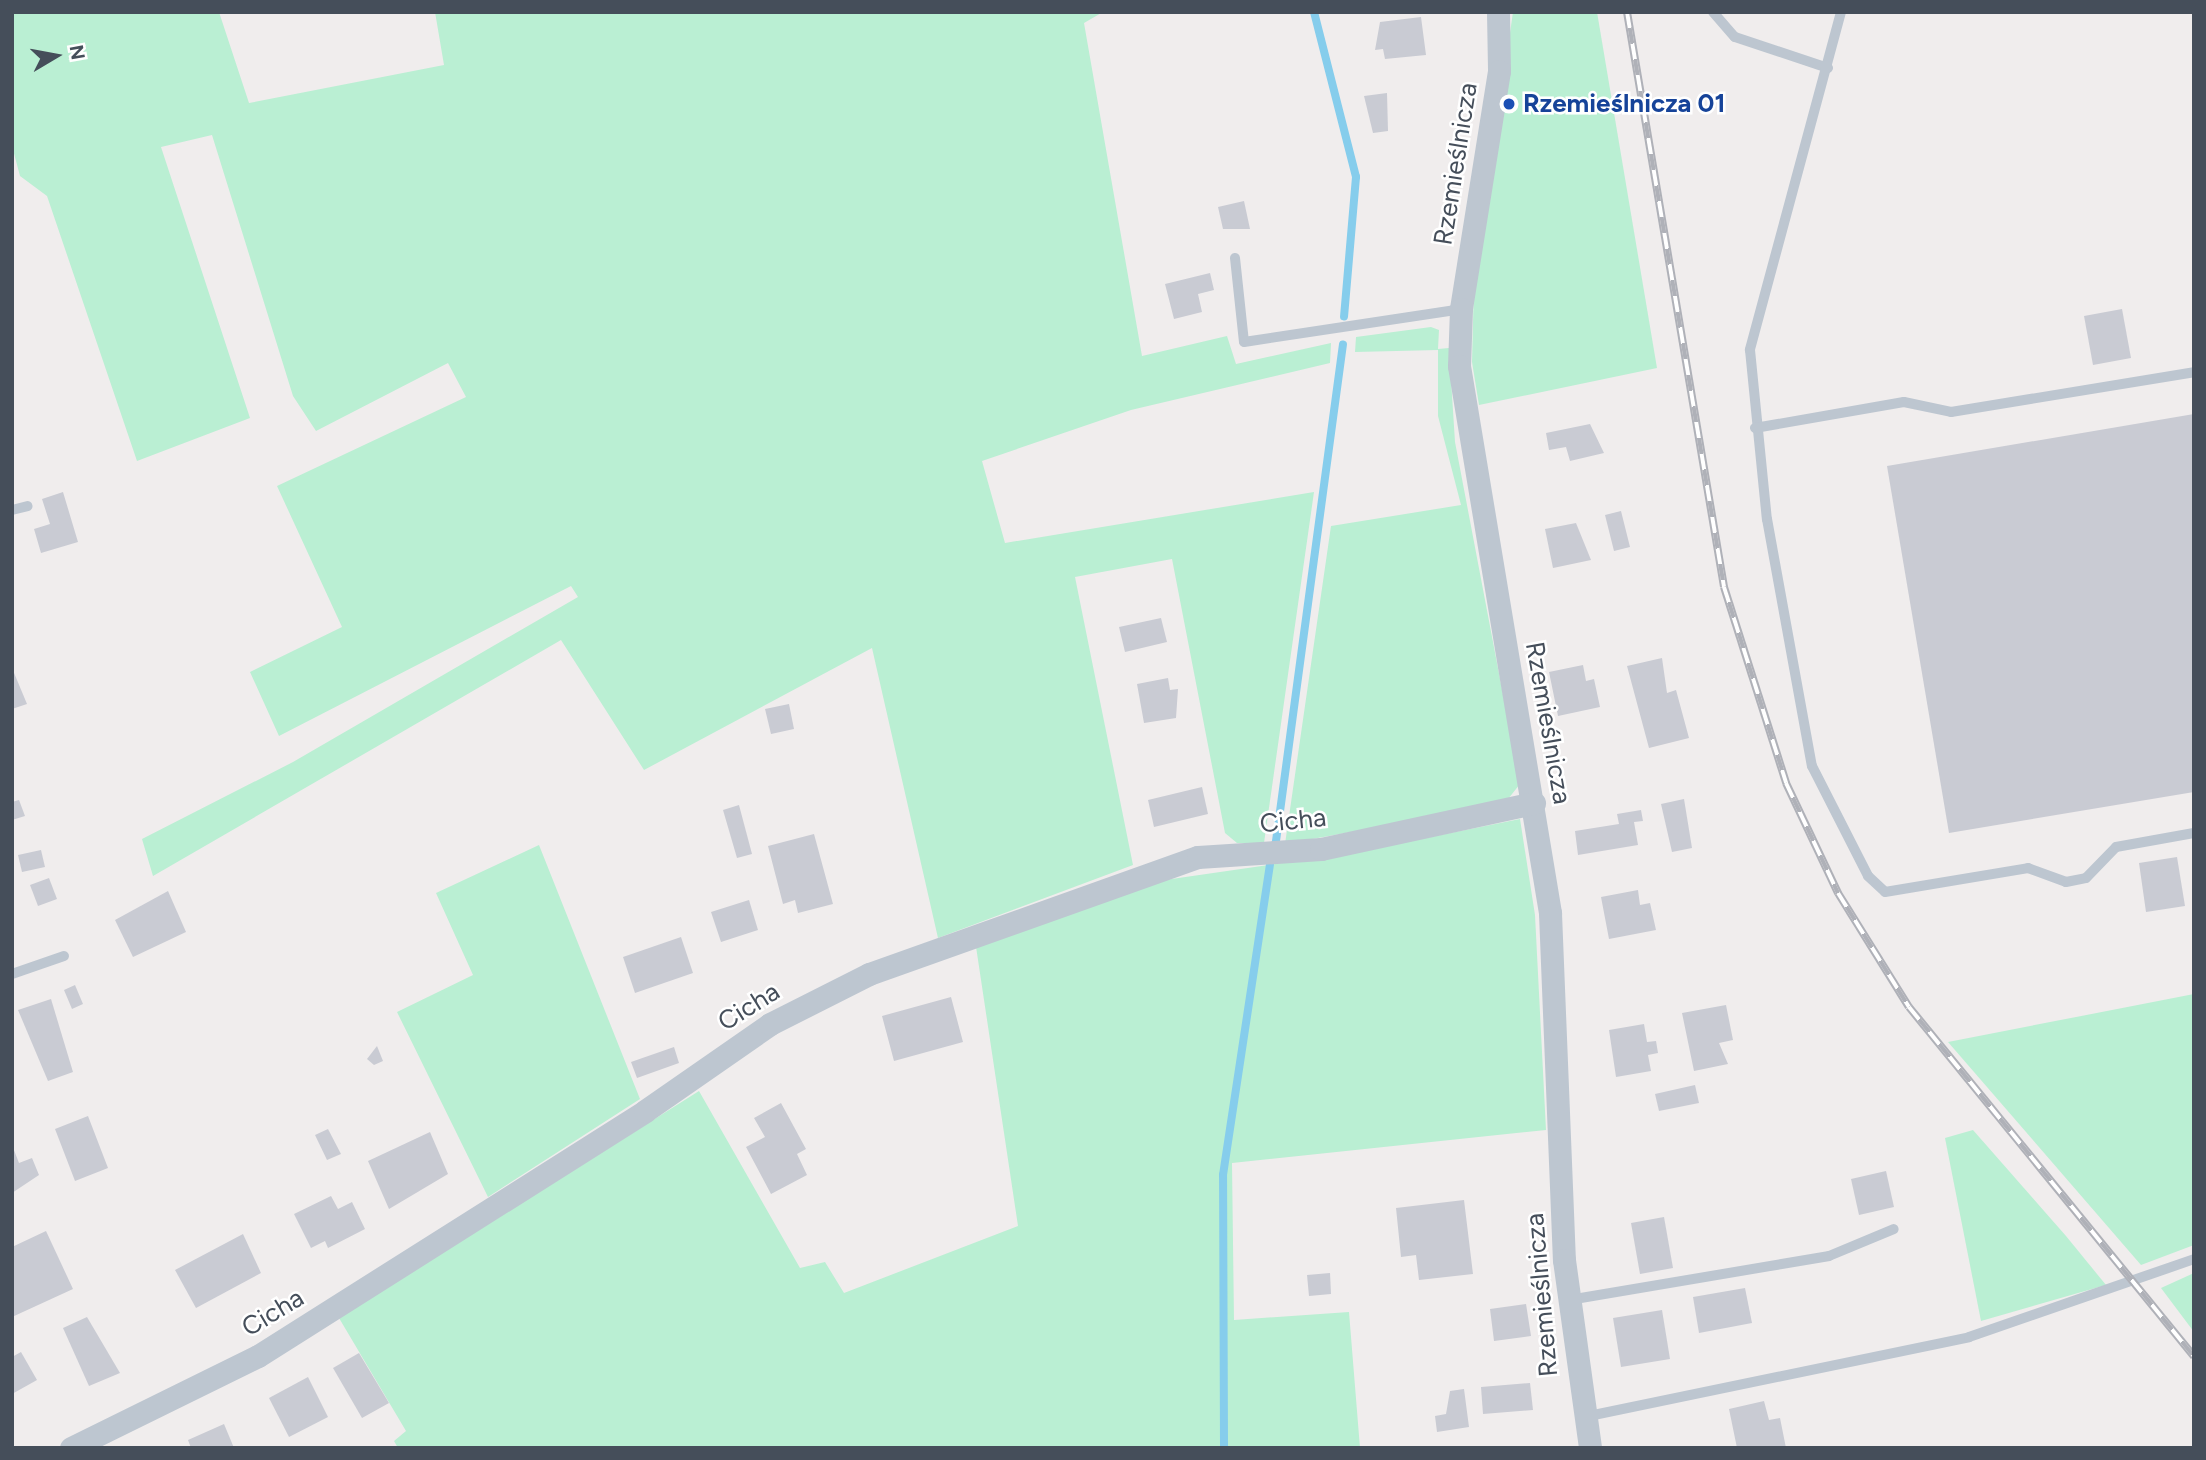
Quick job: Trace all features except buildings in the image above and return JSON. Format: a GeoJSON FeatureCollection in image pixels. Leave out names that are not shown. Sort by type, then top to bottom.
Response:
{"type":"FeatureCollection","features":[{"type":"Feature","properties":{"kind":"street","name":"Rzemieślnicza"},"geometry":{"type":"LineString","coordinates":[[1498,12],[1499,71],[1461,309],[1464,427],[1534,803],[1550,913],[1569,1300],[1581,1418],[1590,1448]]}},
{"type":"Feature","properties":{"kind":"street","name":"Cicha"},"geometry":{"type":"LineString","coordinates":[[71,1448],[258,1356],[645,1111],[770,1024],[869,974],[1198,857],[1321,849],[1534,803]]}},
{"type":"Feature","properties":{"kind":"lane"},"geometry":{"type":"LineString","coordinates":[[1713,12],[1735,37],[1828,68]]}},
{"type":"Feature","properties":{"kind":"lane"},"geometry":{"type":"LineString","coordinates":[[1841,12],[1828,68],[1755,314],[1749,378],[1805,750],[1875,885],[1897,893],[2028,868],[2066,882],[2086,878],[2116,847],[2194,833]]}},
{"type":"Feature","properties":{"kind":"lane"},"geometry":{"type":"LineString","coordinates":[[1235,258],[1244,342],[1461,309]]}},
{"type":"Feature","properties":{"kind":"lane"},"geometry":{"type":"LineString","coordinates":[[1755,428],[1904,402],[1951,412],[2194,372]]}},
{"type":"Feature","properties":{"kind":"lane"},"geometry":{"type":"LineString","coordinates":[[12,510],[29,506]]}},
{"type":"Feature","properties":{"kind":"lane"},"geometry":{"type":"LineString","coordinates":[[12,974],[65,956]]}},
{"type":"Feature","properties":{"kind":"lane"},"geometry":{"type":"LineString","coordinates":[[1569,1300],[1829,1256],[1894,1229]]}},
{"type":"Feature","properties":{"kind":"lane"},"geometry":{"type":"LineString","coordinates":[[1581,1418],[1969,1337],[2194,1259]]}},
{"type":"Feature","properties":{"kind":"green space"},"geometry":{"type":"Polygon","coordinates":[[[12,12],[219,12],[249,103],[444,65],[435,12],[1103,12],[1084,23],[1142,356],[1227,336],[1236,364],[1331,343],[1330,363],[1131,410],[982,461],[1005,543],[1314,492],[1264,843],[1237,843],[1225,833],[1172,559],[1075,577],[1133,865],[938,938],[872,648],[644,770],[561,640],[153,876],[142,839],[293,762],[578,597],[571,586],[279,736],[250,672],[342,627],[277,486],[466,397],[448,363],[316,431],[293,396],[212,135],[161,147],[250,418],[137,461],[47,196],[20,176],[12,146],[12,12]]]}},
{"type":"Feature","properties":{"kind":"green space"},"geometry":{"type":"Polygon","coordinates":[[[1513,12],[1597,12],[1657,368],[1479,405],[1472,362],[1474,283],[1513,12]]]}},
{"type":"Feature","properties":{"kind":"green space"},"geometry":{"type":"Polygon","coordinates":[[[1431,327],[1439,330],[1438,349],[1449,348],[1455,442],[1520,784],[1504,804],[1285,844],[1331,526],[1461,505],[1438,416],[1438,350],[1355,352],[1356,337],[1431,327]]]}},
{"type":"Feature","properties":{"kind":"green space"},"geometry":{"type":"Polygon","coordinates":[[[1520,819],[1535,915],[1546,1130],[1232,1163],[1234,1320],[1349,1312],[1360,1448],[398,1448],[394,1441],[406,1431],[339,1318],[699,1091],[800,1268],[825,1262],[844,1293],[1018,1226],[975,940],[1137,884],[1351,853],[1520,819]]]}},
{"type":"Feature","properties":{"kind":"green space"},"geometry":{"type":"Polygon","coordinates":[[[539,845],[640,1099],[488,1197],[397,1012],[473,975],[436,893],[539,845]]]}},
{"type":"Feature","properties":{"kind":"green space"},"geometry":{"type":"Polygon","coordinates":[[[2194,994],[2194,1245],[2141,1265],[1948,1042],[2194,994]]]}},
{"type":"Feature","properties":{"kind":"green space"},"geometry":{"type":"Polygon","coordinates":[[[1973,1130],[2106,1285],[1981,1321],[1945,1138],[1973,1130]]]}},
{"type":"Feature","properties":{"kind":"green space"},"geometry":{"type":"Polygon","coordinates":[[[2194,1273],[2194,1332],[2161,1288],[2194,1273]]]}},
{"type":"Feature","properties":{"kind":"waterway"},"geometry":{"type":"LineString","coordinates":[[1314,12],[1356,177],[1344,316]]}},
{"type":"Feature","properties":{"kind":"waterway"},"geometry":{"type":"LineString","coordinates":[[1276,841],[1343,344]]}},
{"type":"Feature","properties":{"kind":"waterway"},"geometry":{"type":"LineString","coordinates":[[1224,1448],[1223,1175],[1270,865]]}},
{"type":"Feature","properties":{"kind":"railway"},"geometry":{"type":"LineString","coordinates":[[1627,12],[1724,587],[1786,783],[1838,893],[1909,1007],[2194,1356]]}},
{"type":"Feature","properties":{"kind":"place","name":"Rzemieślnicza 01"},"geometry":{"type":"Point","coordinates":[1509,104]}}]}
